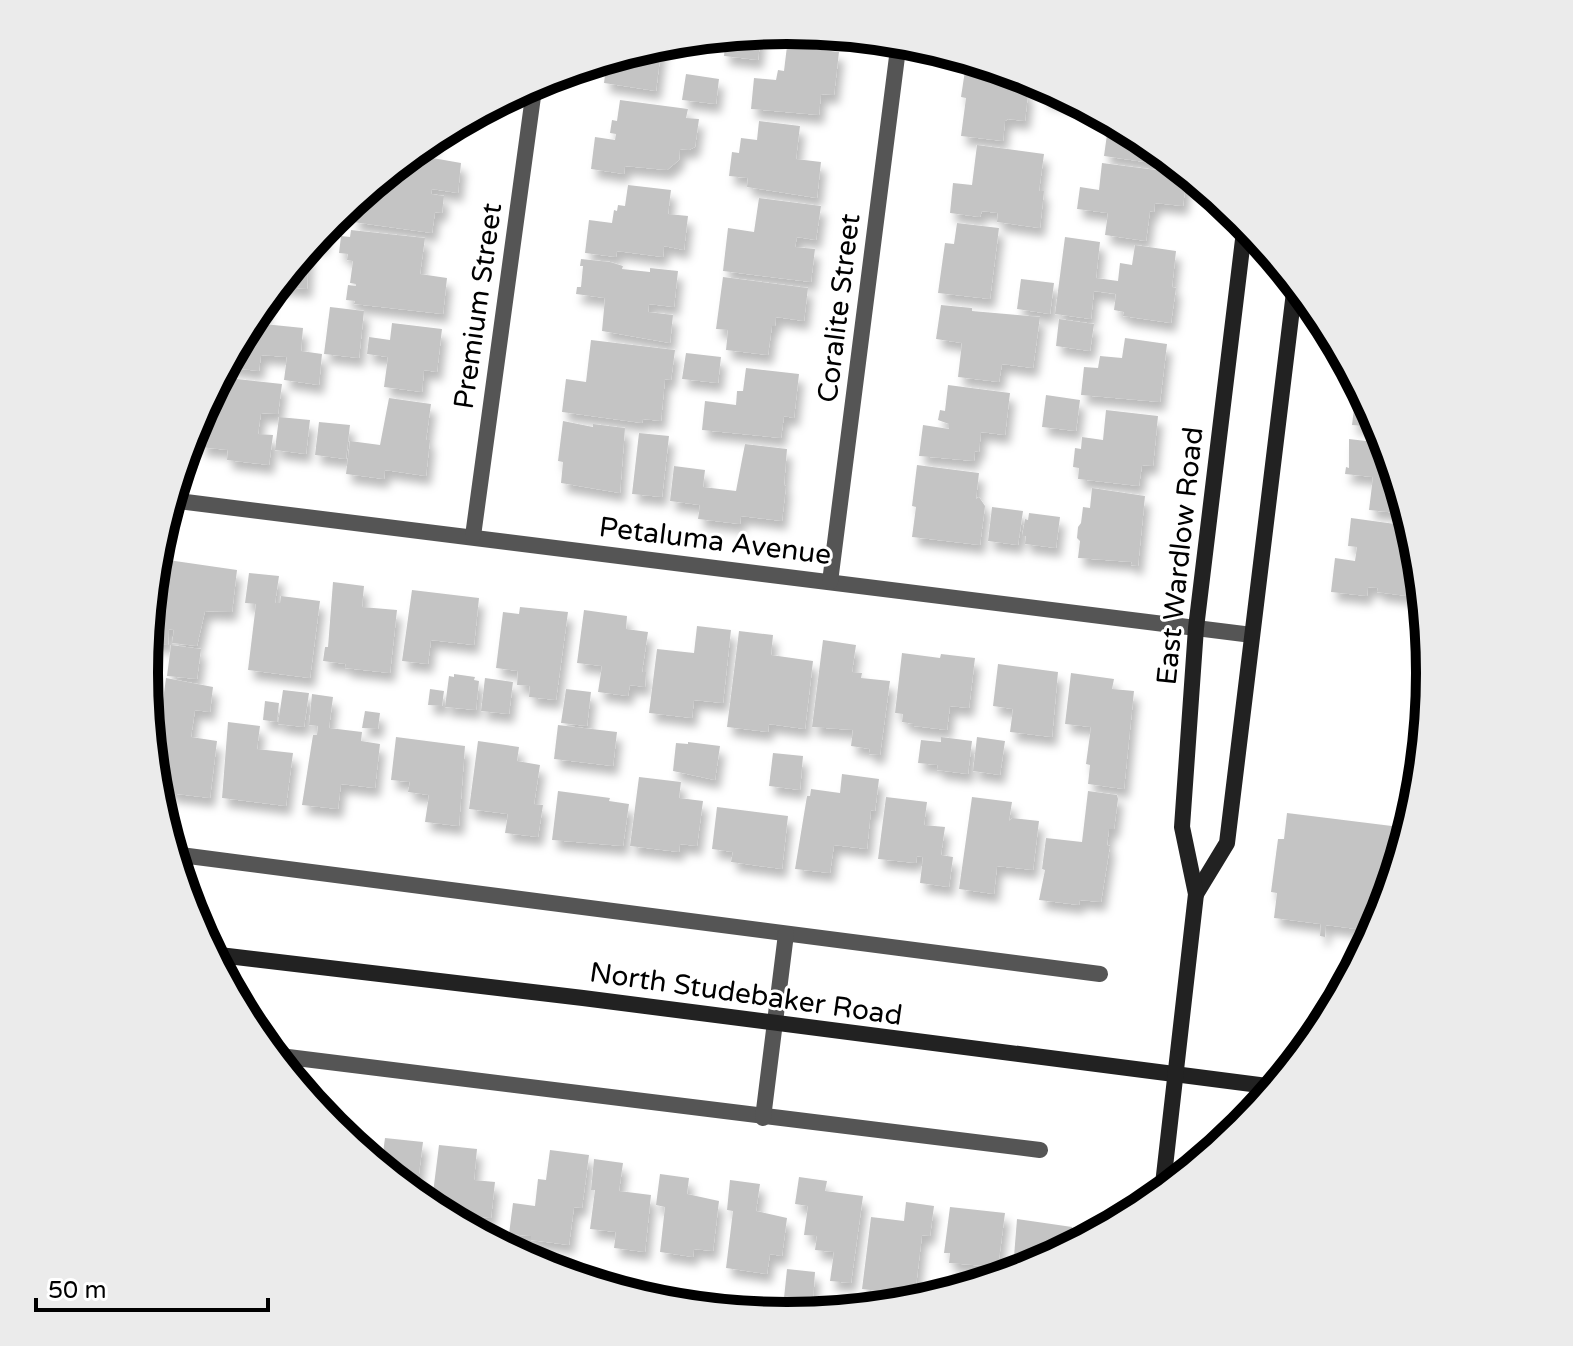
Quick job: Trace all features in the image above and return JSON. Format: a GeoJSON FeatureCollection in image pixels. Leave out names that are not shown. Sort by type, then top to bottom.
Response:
{"type":"FeatureCollection","features":[{"type":"Feature","properties":{"kind":"main road","name":"East Wardlow Road"},"geometry":{"type":"LineString","coordinates":[[1164,1176],[1196,894],[1182,827],[1196,628],[1243,241]]}},
{"type":"Feature","properties":{"kind":"main road","name":"East Wardlow Road"},"geometry":{"type":"LineString","coordinates":[[1196,894],[1227,843],[1293,300]]}},
{"type":"Feature","properties":{"kind":"main road","name":"North Studebaker Road"},"geometry":{"type":"LineString","coordinates":[[225,956],[1261,1085]]}},
{"type":"Feature","properties":{"kind":"street","name":"Coralite Street"},"geometry":{"type":"LineString","coordinates":[[830,582],[897,54]]}},
{"type":"Feature","properties":{"kind":"street","name":"Premium Street"},"geometry":{"type":"LineString","coordinates":[[473,536],[533,98]]}},
{"type":"Feature","properties":{"kind":"street","name":"Petaluma Avenue"},"geometry":{"type":"LineString","coordinates":[[182,501],[1252,635]]}},
{"type":"Feature","properties":{"kind":"street"},"geometry":{"type":"LineString","coordinates":[[185,856],[1100,974]]}},
{"type":"Feature","properties":{"kind":"street"},"geometry":{"type":"LineString","coordinates":[[763,1118],[786,934]]}},
{"type":"Feature","properties":{"kind":"street"},"geometry":{"type":"LineString","coordinates":[[288,1057],[1040,1150]]}},
{"type":"Feature","properties":{"kind":"building"},"geometry":{"type":"Polygon","coordinates":[[[760,45],[758,60],[724,56],[725,47],[760,45]]]}},
{"type":"Feature","properties":{"kind":"building"},"geometry":{"type":"Polygon","coordinates":[[[787,46],[839,52],[834,95],[821,94],[819,115],[751,109],[754,78],[776,80],[778,70],[784,71],[787,46]]]}},
{"type":"Feature","properties":{"kind":"building"},"geometry":{"type":"Polygon","coordinates":[[[660,57],[656,91],[604,83],[606,71],[660,57]]]}},
{"type":"Feature","properties":{"kind":"building"},"geometry":{"type":"Polygon","coordinates":[[[965,70],[989,77],[1026,92],[1025,121],[1005,121],[1003,141],[961,136],[966,98],[961,97],[965,70]]]}},
{"type":"Feature","properties":{"kind":"building"},"geometry":{"type":"Polygon","coordinates":[[[686,74],[719,79],[716,104],[682,100],[686,74]]]}},
{"type":"Feature","properties":{"kind":"building"},"geometry":{"type":"Polygon","coordinates":[[[620,100],[688,109],[686,118],[699,119],[695,147],[680,149],[679,160],[667,170],[625,166],[624,174],[591,169],[595,137],[615,140],[616,134],[610,133],[612,120],[617,121],[620,100]]]}},
{"type":"Feature","properties":{"kind":"building"},"geometry":{"type":"Polygon","coordinates":[[[759,121],[800,126],[796,159],[821,162],[817,198],[747,187],[748,178],[729,176],[732,152],[739,153],[741,138],[757,140],[759,121]]]}},
{"type":"Feature","properties":{"kind":"building"},"geometry":{"type":"Polygon","coordinates":[[[1107,132],[1154,163],[1104,156],[1107,132]]]}},
{"type":"Feature","properties":{"kind":"building"},"geometry":{"type":"Polygon","coordinates":[[[977,145],[1044,154],[1039,191],[1044,191],[1040,228],[997,222],[998,213],[982,211],[980,217],[950,213],[953,183],[972,185],[977,145]]]}},
{"type":"Feature","properties":{"kind":"building"},"geometry":{"type":"Polygon","coordinates":[[[427,157],[461,163],[458,193],[432,189],[431,194],[444,196],[442,213],[435,212],[432,233],[353,222],[354,217],[372,200],[427,157]]]}},
{"type":"Feature","properties":{"kind":"building"},"geometry":{"type":"Polygon","coordinates":[[[1102,163],[1165,171],[1185,187],[1183,206],[1155,203],[1154,212],[1150,211],[1146,241],[1105,235],[1108,213],[1077,209],[1080,187],[1099,190],[1102,163]]]}},
{"type":"Feature","properties":{"kind":"building"},"geometry":{"type":"Polygon","coordinates":[[[628,185],[671,190],[668,214],[688,216],[684,250],[664,246],[663,257],[617,251],[616,257],[585,253],[589,220],[612,223],[614,210],[617,211],[618,205],[625,206],[628,185]]]}},
{"type":"Feature","properties":{"kind":"building"},"geometry":{"type":"Polygon","coordinates":[[[759,198],[821,206],[816,240],[797,237],[795,247],[815,249],[811,282],[723,271],[728,228],[754,232],[759,198]]]}},
{"type":"Feature","properties":{"kind":"building"},"geometry":{"type":"Polygon","coordinates":[[[957,223],[999,228],[990,299],[938,293],[945,243],[954,244],[957,223]]]}},
{"type":"Feature","properties":{"kind":"building"},"geometry":{"type":"Polygon","coordinates":[[[351,230],[425,238],[420,274],[447,278],[443,314],[354,304],[355,301],[346,300],[348,285],[356,286],[350,283],[353,261],[347,260],[348,254],[339,253],[341,236],[350,237],[351,230]]]}},
{"type":"Feature","properties":{"kind":"building"},"geometry":{"type":"Polygon","coordinates":[[[1065,237],[1100,242],[1096,278],[1118,281],[1120,263],[1132,265],[1135,245],[1176,251],[1172,287],[1176,288],[1171,323],[1123,316],[1124,312],[1114,310],[1116,294],[1094,291],[1091,319],[1055,314],[1065,237]]]}},
{"type":"Feature","properties":{"kind":"building"},"geometry":{"type":"Polygon","coordinates":[[[581,259],[610,262],[623,266],[622,269],[678,271],[674,307],[649,304],[648,312],[673,315],[670,343],[602,331],[605,298],[576,294],[577,287],[581,287],[581,259]]]}},
{"type":"Feature","properties":{"kind":"building"},"geometry":{"type":"Polygon","coordinates":[[[308,265],[307,289],[289,287],[308,265]]]}},
{"type":"Feature","properties":{"kind":"building"},"geometry":{"type":"Polygon","coordinates":[[[723,277],[808,288],[804,321],[776,317],[768,355],[726,350],[728,330],[716,329],[723,277]]]}},
{"type":"Feature","properties":{"kind":"building"},"geometry":{"type":"Polygon","coordinates":[[[1021,279],[1054,283],[1050,314],[1017,309],[1021,279]]]}},
{"type":"Feature","properties":{"kind":"building"},"geometry":{"type":"Polygon","coordinates":[[[941,305],[1040,317],[1033,368],[1002,364],[999,382],[958,377],[962,343],[936,339],[941,305]]]}},
{"type":"Feature","properties":{"kind":"building"},"geometry":{"type":"Polygon","coordinates":[[[330,307],[364,311],[359,358],[324,354],[330,307]]]}},
{"type":"Feature","properties":{"kind":"building"},"geometry":{"type":"Polygon","coordinates":[[[1059,319],[1094,324],[1090,351],[1056,346],[1059,319]]]}},
{"type":"Feature","properties":{"kind":"building"},"geometry":{"type":"Polygon","coordinates":[[[392,323],[442,329],[437,372],[424,370],[422,392],[384,387],[388,357],[367,354],[369,337],[390,340],[392,323]]]}},
{"type":"Feature","properties":{"kind":"building"},"geometry":{"type":"Polygon","coordinates":[[[264,324],[303,328],[301,351],[322,354],[319,385],[284,380],[287,357],[261,355],[259,371],[236,368],[264,324]]]}},
{"type":"Feature","properties":{"kind":"building"},"geometry":{"type":"Polygon","coordinates":[[[1125,338],[1167,344],[1160,402],[1081,395],[1084,367],[1098,368],[1100,356],[1122,358],[1125,338]]]}},
{"type":"Feature","properties":{"kind":"building"},"geometry":{"type":"Polygon","coordinates":[[[591,340],[675,350],[671,380],[665,379],[661,421],[643,419],[642,423],[562,412],[566,379],[586,382],[591,340]]]}},
{"type":"Feature","properties":{"kind":"building"},"geometry":{"type":"Polygon","coordinates":[[[686,353],[721,357],[718,383],[682,379],[686,353]]]}},
{"type":"Feature","properties":{"kind":"building"},"geometry":{"type":"Polygon","coordinates":[[[746,368],[799,374],[794,418],[784,416],[781,438],[702,430],[705,401],[736,405],[737,391],[743,391],[746,368]]]}},
{"type":"Feature","properties":{"kind":"building"},"geometry":{"type":"Polygon","coordinates":[[[231,378],[282,384],[278,414],[261,413],[258,434],[273,435],[269,465],[227,460],[228,450],[200,447],[231,378]]]}},
{"type":"Feature","properties":{"kind":"building"},"geometry":{"type":"Polygon","coordinates":[[[948,385],[1010,393],[1005,435],[981,432],[979,452],[975,451],[974,461],[919,456],[923,425],[949,429],[949,424],[938,420],[940,410],[945,411],[948,385]]]}},
{"type":"Feature","properties":{"kind":"building"},"geometry":{"type":"Polygon","coordinates":[[[1046,395],[1080,400],[1076,431],[1042,427],[1046,395]]]}},
{"type":"Feature","properties":{"kind":"building"},"geometry":{"type":"Polygon","coordinates":[[[389,398],[431,404],[426,440],[430,440],[426,476],[385,470],[384,479],[346,474],[350,441],[380,445],[389,398]]]}},
{"type":"Feature","properties":{"kind":"building"},"geometry":{"type":"Polygon","coordinates":[[[1355,403],[1365,426],[1352,425],[1355,403]]]}},
{"type":"Feature","properties":{"kind":"building"},"geometry":{"type":"Polygon","coordinates":[[[1106,410],[1158,416],[1153,466],[1142,465],[1139,486],[1078,479],[1079,468],[1073,467],[1075,448],[1081,449],[1082,437],[1103,440],[1106,410]]]}},
{"type":"Feature","properties":{"kind":"building"},"geometry":{"type":"Polygon","coordinates":[[[279,417],[310,420],[306,454],[275,450],[279,417]]]}},
{"type":"Feature","properties":{"kind":"building"},"geometry":{"type":"Polygon","coordinates":[[[563,421],[593,427],[593,424],[625,428],[620,493],[561,483],[563,462],[558,461],[563,421]]]}},
{"type":"Feature","properties":{"kind":"building"},"geometry":{"type":"Polygon","coordinates":[[[319,422],[350,425],[346,459],[315,455],[319,422]]]}},
{"type":"Feature","properties":{"kind":"building"},"geometry":{"type":"Polygon","coordinates":[[[639,433],[669,436],[662,497],[632,494],[639,433]]]}},
{"type":"Feature","properties":{"kind":"building"},"geometry":{"type":"Polygon","coordinates":[[[1349,439],[1371,442],[1395,513],[1369,510],[1373,477],[1345,474],[1346,467],[1349,468],[1349,439]]]}},
{"type":"Feature","properties":{"kind":"building"},"geometry":{"type":"Polygon","coordinates":[[[745,444],[787,449],[782,521],[741,516],[740,524],[698,519],[700,505],[670,501],[674,466],[705,470],[703,487],[736,491],[745,444]]]}},
{"type":"Feature","properties":{"kind":"building"},"geometry":{"type":"Polygon","coordinates":[[[917,465],[979,473],[976,499],[979,497],[985,506],[980,545],[912,537],[917,465]]]}},
{"type":"Feature","properties":{"kind":"building"},"geometry":{"type":"Polygon","coordinates":[[[1092,488],[1145,496],[1138,566],[1131,565],[1132,562],[1078,558],[1078,527],[1083,507],[1090,508],[1092,488]]]}},
{"type":"Feature","properties":{"kind":"building"},"geometry":{"type":"Polygon","coordinates":[[[992,507],[1023,511],[1018,545],[988,541],[992,507]]]}},
{"type":"Feature","properties":{"kind":"building"},"geometry":{"type":"Polygon","coordinates":[[[1029,513],[1060,517],[1056,548],[1025,544],[1026,536],[1022,536],[1029,513]]]}},
{"type":"Feature","properties":{"kind":"building"},"geometry":{"type":"Polygon","coordinates":[[[1351,518],[1397,524],[1411,596],[1377,592],[1378,588],[1368,587],[1367,596],[1331,592],[1335,558],[1355,561],[1357,547],[1348,546],[1351,518]]]}},
{"type":"Feature","properties":{"kind":"building"},"geometry":{"type":"Polygon","coordinates":[[[168,560],[237,570],[232,612],[205,611],[197,646],[172,643],[174,630],[169,629],[168,645],[159,644],[163,593],[167,593],[168,560]]]}},
{"type":"Feature","properties":{"kind":"building"},"geometry":{"type":"Polygon","coordinates":[[[249,573],[279,576],[275,603],[280,603],[281,596],[320,601],[310,678],[248,670],[256,604],[245,603],[249,573]]]}},
{"type":"Feature","properties":{"kind":"building"},"geometry":{"type":"Polygon","coordinates":[[[333,582],[364,586],[362,607],[397,610],[390,673],[345,668],[346,664],[323,661],[325,647],[328,647],[333,582]]]}},
{"type":"Feature","properties":{"kind":"building"},"geometry":{"type":"Polygon","coordinates":[[[412,590],[479,598],[474,645],[431,640],[428,664],[402,661],[412,590]]]}},
{"type":"Feature","properties":{"kind":"building"},"geometry":{"type":"Polygon","coordinates":[[[520,607],[568,612],[556,700],[529,697],[530,686],[517,685],[518,671],[496,668],[503,612],[519,614],[520,607]]]}},
{"type":"Feature","properties":{"kind":"building"},"geometry":{"type":"Polygon","coordinates":[[[584,610],[627,616],[626,629],[648,632],[642,672],[646,672],[645,687],[630,685],[628,696],[598,692],[602,666],[577,663],[584,610]]]}},
{"type":"Feature","properties":{"kind":"building"},"geometry":{"type":"Polygon","coordinates":[[[697,626],[731,630],[723,703],[694,700],[692,718],[649,713],[657,649],[694,653],[697,626]]]}},
{"type":"Feature","properties":{"kind":"building"},"geometry":{"type":"Polygon","coordinates":[[[739,631],[773,635],[771,655],[813,661],[805,729],[769,724],[768,732],[727,727],[739,631]]]}},
{"type":"Feature","properties":{"kind":"building"},"geometry":{"type":"Polygon","coordinates":[[[823,640],[856,645],[852,672],[862,673],[861,678],[890,681],[880,755],[869,754],[870,749],[851,746],[853,730],[812,727],[823,640]]]}},
{"type":"Feature","properties":{"kind":"building"},"geometry":{"type":"Polygon","coordinates":[[[171,645],[201,649],[197,679],[167,676],[171,645]]]}},
{"type":"Feature","properties":{"kind":"building"},"geometry":{"type":"Polygon","coordinates":[[[902,653],[975,658],[969,708],[950,706],[947,730],[914,726],[902,722],[903,714],[895,713],[902,653]]]}},
{"type":"Feature","properties":{"kind":"building"},"geometry":{"type":"Polygon","coordinates":[[[998,664],[1058,672],[1052,737],[1010,732],[1013,709],[993,706],[998,664]]]}},
{"type":"Feature","properties":{"kind":"building"},"geometry":{"type":"Polygon","coordinates":[[[1071,673],[1114,679],[1112,689],[1134,691],[1124,789],[1088,784],[1090,765],[1086,764],[1091,727],[1065,724],[1071,673]]]}},
{"type":"Feature","properties":{"kind":"building"},"geometry":{"type":"Polygon","coordinates":[[[454,674],[475,677],[474,680],[479,681],[476,710],[445,707],[449,676],[454,677],[454,674]]]}},
{"type":"Feature","properties":{"kind":"building"},"geometry":{"type":"Polygon","coordinates":[[[166,678],[213,687],[210,712],[195,710],[191,737],[217,741],[210,798],[169,793],[159,714],[159,701],[163,701],[166,678]]]}},
{"type":"Feature","properties":{"kind":"building"},"geometry":{"type":"Polygon","coordinates":[[[485,678],[513,682],[509,714],[481,711],[485,678]]]}},
{"type":"Feature","properties":{"kind":"building"},"geometry":{"type":"Polygon","coordinates":[[[430,689],[444,691],[442,706],[428,705],[430,689]]]}},
{"type":"Feature","properties":{"kind":"building"},"geometry":{"type":"Polygon","coordinates":[[[566,689],[591,692],[587,726],[561,723],[566,689]]]}},
{"type":"Feature","properties":{"kind":"building"},"geometry":{"type":"Polygon","coordinates":[[[283,690],[309,693],[304,727],[278,724],[283,690]]]}},
{"type":"Feature","properties":{"kind":"building"},"geometry":{"type":"Polygon","coordinates":[[[312,694],[333,697],[329,728],[362,732],[361,741],[380,744],[375,788],[341,784],[338,809],[302,805],[313,735],[317,735],[318,726],[309,725],[312,694]]]}},
{"type":"Feature","properties":{"kind":"building"},"geometry":{"type":"Polygon","coordinates":[[[265,701],[279,703],[277,722],[263,720],[265,701]]]}},
{"type":"Feature","properties":{"kind":"building"},"geometry":{"type":"Polygon","coordinates":[[[365,711],[380,713],[378,729],[362,728],[365,711]]]}},
{"type":"Feature","properties":{"kind":"building"},"geometry":{"type":"Polygon","coordinates":[[[228,722],[260,726],[257,749],[293,753],[286,806],[222,798],[228,722]]]}},
{"type":"Feature","properties":{"kind":"building"},"geometry":{"type":"Polygon","coordinates":[[[558,725],[617,732],[613,766],[554,759],[558,725]]]}},
{"type":"Feature","properties":{"kind":"building"},"geometry":{"type":"Polygon","coordinates":[[[396,737],[465,746],[459,826],[425,822],[429,795],[408,792],[410,782],[391,780],[396,737]]]}},
{"type":"Feature","properties":{"kind":"building"},"geometry":{"type":"Polygon","coordinates":[[[941,737],[972,741],[968,774],[937,770],[938,765],[918,763],[921,740],[941,742],[941,737]]]}},
{"type":"Feature","properties":{"kind":"building"},"geometry":{"type":"Polygon","coordinates":[[[977,737],[1005,741],[1000,775],[973,771],[977,737]]]}},
{"type":"Feature","properties":{"kind":"building"},"geometry":{"type":"Polygon","coordinates":[[[478,741],[519,747],[517,761],[540,765],[534,804],[543,805],[538,837],[505,833],[508,814],[469,809],[478,741]]]}},
{"type":"Feature","properties":{"kind":"building"},"geometry":{"type":"Polygon","coordinates":[[[676,743],[720,746],[715,780],[673,771],[676,743]]]}},
{"type":"Feature","properties":{"kind":"building"},"geometry":{"type":"Polygon","coordinates":[[[773,753],[803,756],[800,790],[769,786],[773,753]]]}},
{"type":"Feature","properties":{"kind":"building"},"geometry":{"type":"Polygon","coordinates":[[[842,774],[879,779],[875,811],[871,810],[867,849],[834,845],[830,873],[795,869],[807,796],[810,796],[811,789],[840,793],[842,774]]]}},
{"type":"Feature","properties":{"kind":"building"},"geometry":{"type":"Polygon","coordinates":[[[639,777],[681,782],[679,798],[703,801],[697,846],[680,844],[679,852],[630,846],[639,777]]]}},
{"type":"Feature","properties":{"kind":"building"},"geometry":{"type":"Polygon","coordinates":[[[558,791],[610,798],[609,801],[629,804],[623,846],[552,840],[558,791]]]}},
{"type":"Feature","properties":{"kind":"building"},"geometry":{"type":"Polygon","coordinates":[[[1088,791],[1117,795],[1118,799],[1114,829],[1109,829],[1107,845],[1110,846],[1101,902],[1080,900],[1079,905],[1039,900],[1045,870],[1042,869],[1046,838],[1082,842],[1088,791]]]}},
{"type":"Feature","properties":{"kind":"building"},"geometry":{"type":"Polygon","coordinates":[[[886,797],[927,802],[924,825],[945,827],[941,855],[953,857],[949,887],[920,883],[923,857],[917,856],[916,863],[878,859],[886,797]]]}},
{"type":"Feature","properties":{"kind":"building"},"geometry":{"type":"Polygon","coordinates":[[[972,797],[1012,802],[1009,821],[1012,818],[1039,821],[1033,870],[997,866],[994,894],[959,889],[972,797]]]}},
{"type":"Feature","properties":{"kind":"building"},"geometry":{"type":"Polygon","coordinates":[[[717,807],[788,816],[782,869],[731,862],[733,852],[712,849],[717,807]]]}},
{"type":"Feature","properties":{"kind":"building"},"geometry":{"type":"Polygon","coordinates":[[[1287,813],[1396,827],[1361,930],[1326,925],[1325,937],[1320,936],[1321,924],[1274,918],[1277,893],[1271,892],[1278,839],[1284,839],[1287,813]]]}},
{"type":"Feature","properties":{"kind":"building"},"geometry":{"type":"Polygon","coordinates":[[[385,1138],[423,1142],[418,1182],[404,1172],[383,1155],[385,1138]]]}},
{"type":"Feature","properties":{"kind":"building"},"geometry":{"type":"Polygon","coordinates":[[[439,1145],[477,1149],[474,1180],[495,1182],[491,1218],[468,1215],[433,1193],[439,1145]]]}},
{"type":"Feature","properties":{"kind":"building"},"geometry":{"type":"Polygon","coordinates":[[[550,1150],[589,1155],[582,1208],[574,1207],[569,1245],[509,1234],[513,1203],[535,1206],[538,1179],[546,1180],[550,1150]]]}},
{"type":"Feature","properties":{"kind":"building"},"geometry":{"type":"Polygon","coordinates":[[[594,1159],[623,1163],[619,1191],[651,1195],[645,1252],[614,1248],[616,1232],[590,1229],[595,1190],[591,1190],[594,1159]]]}},
{"type":"Feature","properties":{"kind":"building"},"geometry":{"type":"Polygon","coordinates":[[[660,1174],[689,1178],[687,1194],[719,1201],[713,1251],[694,1249],[693,1257],[660,1252],[665,1207],[656,1205],[660,1174]]]}},
{"type":"Feature","properties":{"kind":"building"},"geometry":{"type":"Polygon","coordinates":[[[799,1177],[827,1181],[825,1191],[863,1196],[851,1283],[830,1281],[834,1252],[815,1250],[817,1236],[804,1235],[808,1206],[795,1204],[799,1177]]]}},
{"type":"Feature","properties":{"kind":"building"},"geometry":{"type":"Polygon","coordinates":[[[730,1180],[760,1184],[756,1211],[787,1218],[782,1256],[770,1254],[767,1274],[726,1268],[733,1211],[727,1210],[730,1180]]]}},
{"type":"Feature","properties":{"kind":"building"},"geometry":{"type":"Polygon","coordinates":[[[906,1202],[934,1206],[930,1236],[922,1235],[916,1288],[894,1293],[862,1289],[871,1217],[904,1221],[906,1202]]]}},
{"type":"Feature","properties":{"kind":"building"},"geometry":{"type":"Polygon","coordinates":[[[950,1207],[1005,1213],[998,1265],[949,1263],[950,1253],[944,1253],[950,1207]]]}},
{"type":"Feature","properties":{"kind":"building"},"geometry":{"type":"Polygon","coordinates":[[[1017,1219],[1072,1227],[1071,1234],[1014,1259],[1017,1219]]]}},
{"type":"Feature","properties":{"kind":"building"},"geometry":{"type":"Polygon","coordinates":[[[787,1269],[815,1272],[813,1301],[784,1298],[787,1269]]]}}]}
